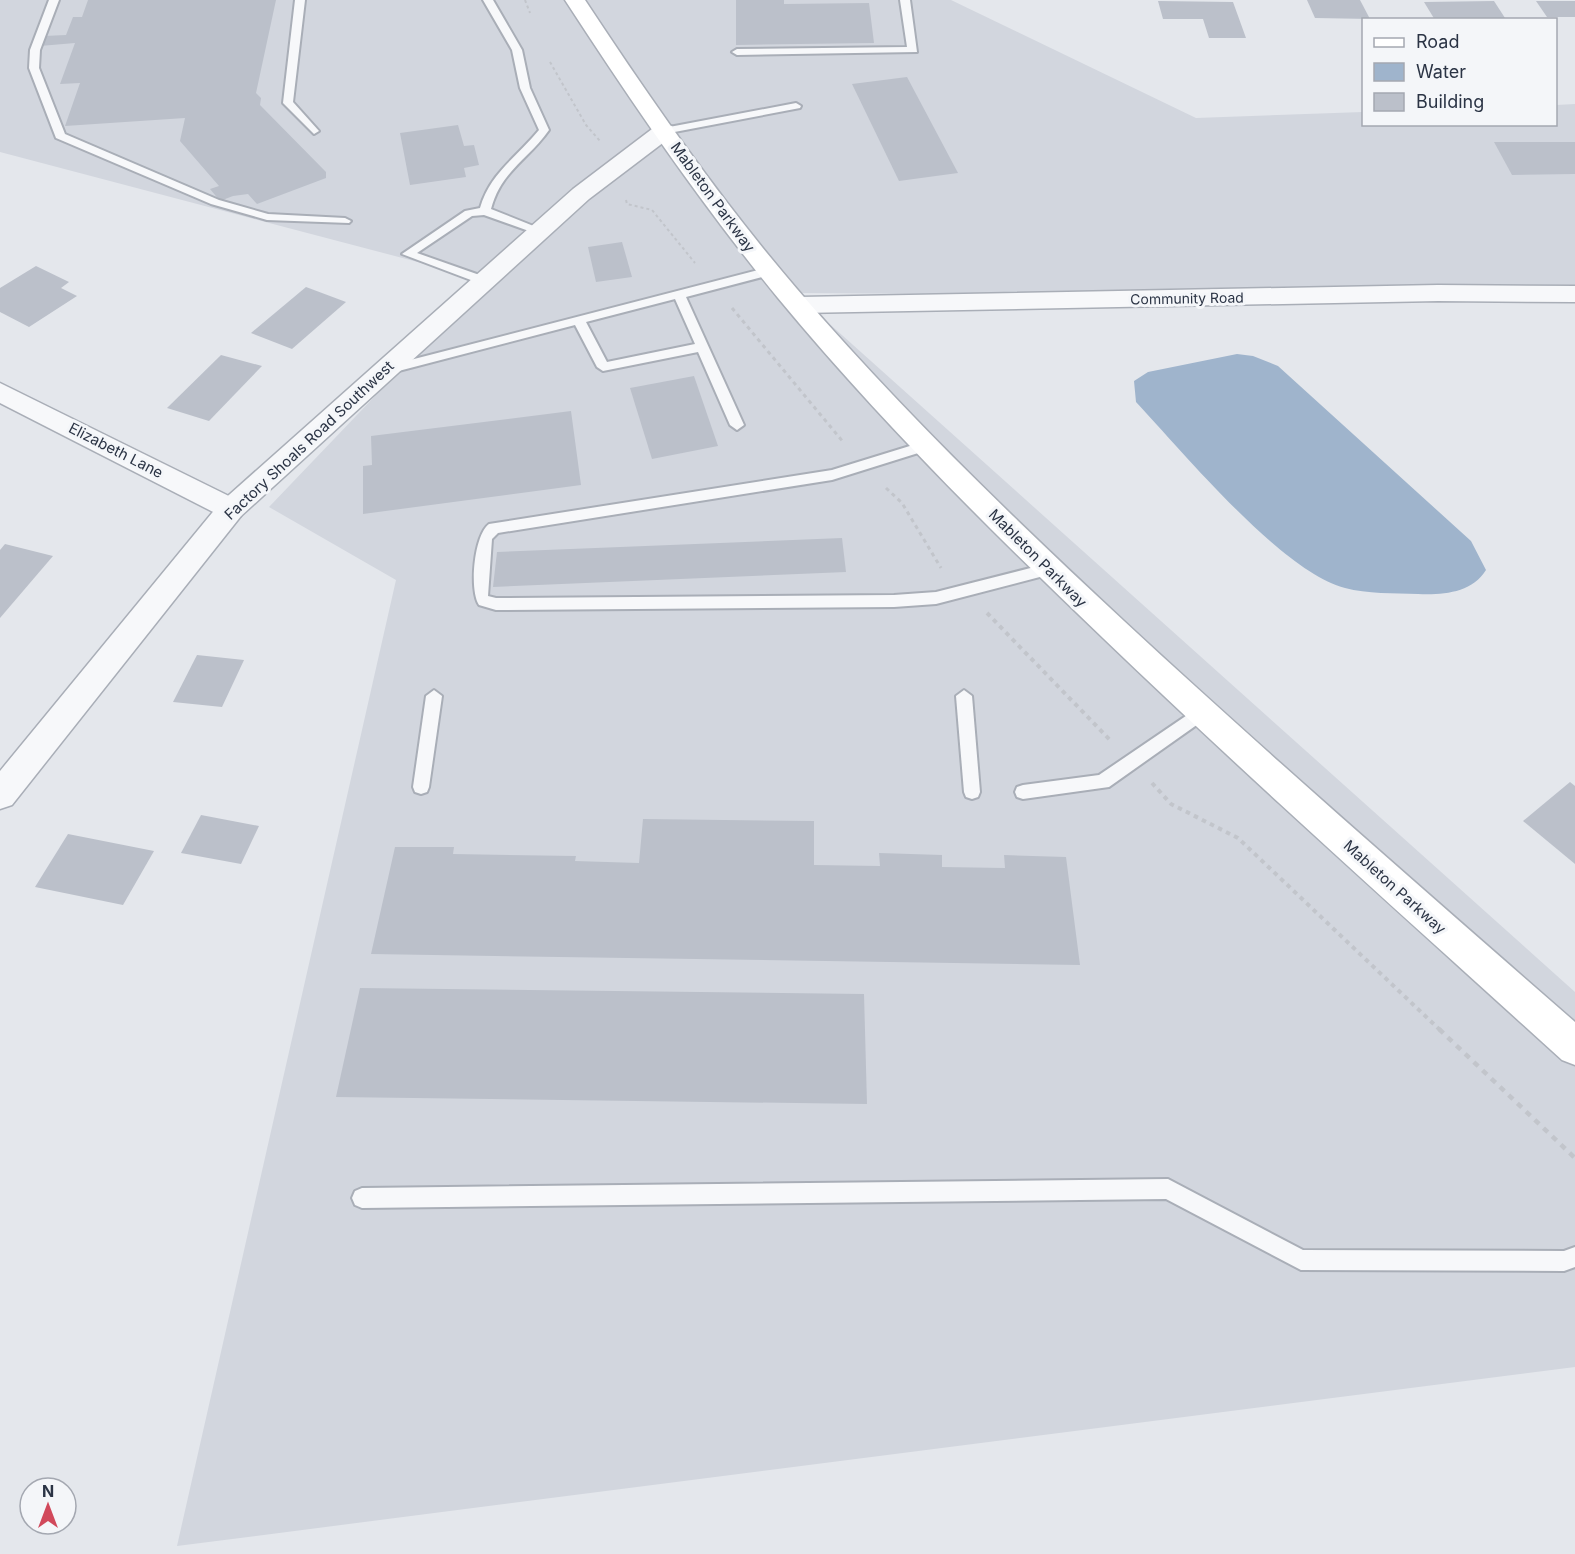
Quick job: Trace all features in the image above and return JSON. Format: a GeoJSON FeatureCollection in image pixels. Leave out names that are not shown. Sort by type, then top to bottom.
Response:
{"type":"FeatureCollection","features":[{"type":"Feature","properties":{"kind":"main road","name":"Mableton Parkway"},"geometry":{"type":"LineString","coordinates":[[575,0],[639,98],[770,272],[926,446],[1050,569],[1202,712],[1575,1047]]}},
{"type":"Feature","properties":{"kind":"street","name":"Factory Shoals Road Southwest"},"geometry":{"type":"LineString","coordinates":[[0,795],[231,508],[581,194],[664,131]]}},
{"type":"Feature","properties":{"kind":"street","name":"Community Road"},"geometry":{"type":"LineString","coordinates":[[800,305],[1438,292],[1575,294]]}},
{"type":"Feature","properties":{"kind":"street","name":"Elizabeth Lane"},"geometry":{"type":"LineString","coordinates":[[0,392],[231,508]]}},
{"type":"Feature","properties":{"kind":"lane"},"geometry":{"type":"LineString","coordinates":[[54,0],[35,50],[34,68],[60,136],[215,202],[267,217],[345,221]]}},
{"type":"Feature","properties":{"kind":"lane"},"geometry":{"type":"LineString","coordinates":[[300,0],[288,103],[314,131]]}},
{"type":"Feature","properties":{"kind":"lane"},"geometry":{"type":"LineString","coordinates":[[485,211],[488,192],[502,170],[536,141],[544,130],[525,88],[517,50],[488,0]]}},
{"type":"Feature","properties":{"kind":"lane"},"geometry":{"type":"LineString","coordinates":[[737,52],[913,50],[905,0]]}},
{"type":"Feature","properties":{"kind":"lane"},"geometry":{"type":"LineString","coordinates":[[664,131],[796,106]]}},
{"type":"Feature","properties":{"kind":"lane"},"geometry":{"type":"LineString","coordinates":[[484,281],[408,254],[469,213],[485,211],[540,231]]}},
{"type":"Feature","properties":{"kind":"lane"},"geometry":{"type":"LineString","coordinates":[[386,370],[770,272]]}},
{"type":"Feature","properties":{"kind":"lane"},"geometry":{"type":"LineString","coordinates":[[679,295],[737,424]]}},
{"type":"Feature","properties":{"kind":"lane"},"geometry":{"type":"LineString","coordinates":[[579,320],[603,367],[702,347]]}},
{"type":"Feature","properties":{"kind":"lane"},"geometry":{"type":"LineString","coordinates":[[926,446],[832,475],[494,528],[487,532],[485,539],[481,596],[484,602],[496,604],[894,602],[936,598],[1050,569]]}},
{"type":"Feature","properties":{"kind":"lane"},"geometry":{"type":"LineString","coordinates":[[421,787],[434,696]]}},
{"type":"Feature","properties":{"kind":"lane"},"geometry":{"type":"LineString","coordinates":[[964,696],[972,792]]}},
{"type":"Feature","properties":{"kind":"lane"},"geometry":{"type":"LineString","coordinates":[[1023,792],[1103,782],[1202,712]]}},
{"type":"Feature","properties":{"kind":"lane"},"geometry":{"type":"LineString","coordinates":[[362,1198],[1168,1189],[1301,1260],[1564,1261],[1575,1257]]}},
{"type":"Feature","properties":{"kind":"shaded area"},"geometry":{"type":"Polygon","coordinates":[[[0,0],[951,0],[1196,118],[1362,112],[1362,126],[1557,126],[1557,105],[1575,104],[1575,298],[795,293],[1575,992],[1575,1367],[177,1546],[396,580],[269,507],[486,280],[0,152],[0,0]]]}},
{"type":"Feature","properties":{"kind":"water"},"geometry":{"type":"Polygon","coordinates":[[[1237,354],[1253,356],[1278,366],[1471,541],[1486,570],[1480,578],[1465,588],[1437,594],[1353,590],[1320,577],[1292,559],[1263,535],[1206,478],[1136,402],[1134,381],[1148,372],[1237,354]]]}},
{"type":"Feature","properties":{"kind":"building"},"geometry":{"type":"Polygon","coordinates":[[[88,0],[276,0],[256,93],[261,98],[260,105],[326,172],[326,178],[257,204],[248,194],[220,201],[210,189],[219,186],[180,141],[185,118],[65,126],[80,83],[60,84],[75,43],[40,46],[44,36],[66,35],[73,17],[82,17],[88,0]]]}},
{"type":"Feature","properties":{"kind":"building"},"geometry":{"type":"Polygon","coordinates":[[[736,0],[784,0],[784,4],[869,3],[874,43],[736,45],[736,0]]]}},
{"type":"Feature","properties":{"kind":"building"},"geometry":{"type":"Polygon","coordinates":[[[1307,0],[1360,0],[1369,18],[1362,19],[1315,18],[1307,0]]]}},
{"type":"Feature","properties":{"kind":"building"},"geometry":{"type":"Polygon","coordinates":[[[1158,1],[1233,2],[1246,38],[1209,38],[1203,19],[1163,19],[1158,1]]]}},
{"type":"Feature","properties":{"kind":"building"},"geometry":{"type":"Polygon","coordinates":[[[1494,1],[1505,18],[1434,18],[1424,2],[1494,1]]]}},
{"type":"Feature","properties":{"kind":"building"},"geometry":{"type":"Polygon","coordinates":[[[1536,1],[1575,1],[1575,17],[1547,17],[1536,1]]]}},
{"type":"Feature","properties":{"kind":"building"},"geometry":{"type":"Polygon","coordinates":[[[907,77],[958,173],[899,181],[852,84],[907,77]]]}},
{"type":"Feature","properties":{"kind":"building"},"geometry":{"type":"Polygon","coordinates":[[[458,125],[464,146],[474,145],[479,165],[464,168],[466,177],[410,185],[400,133],[458,125]]]}},
{"type":"Feature","properties":{"kind":"building"},"geometry":{"type":"Polygon","coordinates":[[[1494,142],[1575,142],[1575,174],[1512,175],[1494,142]]]}},
{"type":"Feature","properties":{"kind":"building"},"geometry":{"type":"Polygon","coordinates":[[[622,242],[632,277],[596,282],[588,247],[622,242]]]}},
{"type":"Feature","properties":{"kind":"building"},"geometry":{"type":"Polygon","coordinates":[[[36,266],[69,282],[61,288],[77,296],[29,327],[0,312],[0,288],[36,266]]]}},
{"type":"Feature","properties":{"kind":"building"},"geometry":{"type":"Polygon","coordinates":[[[306,287],[346,302],[292,349],[251,333],[306,287]]]}},
{"type":"Feature","properties":{"kind":"building"},"geometry":{"type":"Polygon","coordinates":[[[221,355],[262,366],[209,421],[167,408],[221,355]]]}},
{"type":"Feature","properties":{"kind":"building"},"geometry":{"type":"Polygon","coordinates":[[[694,376],[718,446],[652,459],[630,388],[694,376]]]}},
{"type":"Feature","properties":{"kind":"building"},"geometry":{"type":"Polygon","coordinates":[[[571,411],[581,485],[363,514],[363,466],[372,465],[371,436],[571,411]]]}},
{"type":"Feature","properties":{"kind":"building"},"geometry":{"type":"Polygon","coordinates":[[[842,538],[846,572],[493,587],[497,552],[842,538]]]}},
{"type":"Feature","properties":{"kind":"building"},"geometry":{"type":"Polygon","coordinates":[[[5,544],[53,556],[0,618],[0,550],[5,544]]]}},
{"type":"Feature","properties":{"kind":"building"},"geometry":{"type":"Polygon","coordinates":[[[197,655],[244,660],[222,707],[173,702],[197,655]]]}},
{"type":"Feature","properties":{"kind":"building"},"geometry":{"type":"Polygon","coordinates":[[[1570,782],[1575,786],[1575,864],[1523,821],[1570,782]]]}},
{"type":"Feature","properties":{"kind":"building"},"geometry":{"type":"Polygon","coordinates":[[[201,815],[259,826],[241,864],[181,853],[201,815]]]}},
{"type":"Feature","properties":{"kind":"building"},"geometry":{"type":"Polygon","coordinates":[[[643,819],[814,821],[814,865],[880,866],[879,853],[942,855],[942,867],[1005,868],[1004,855],[1066,857],[1080,965],[371,954],[395,847],[454,847],[453,854],[576,856],[575,861],[639,863],[643,819]]]}},
{"type":"Feature","properties":{"kind":"building"},"geometry":{"type":"Polygon","coordinates":[[[68,834],[154,851],[123,905],[35,887],[68,834]]]}},
{"type":"Feature","properties":{"kind":"building"},"geometry":{"type":"Polygon","coordinates":[[[360,988],[864,994],[867,1104],[336,1097],[360,988]]]}}]}
